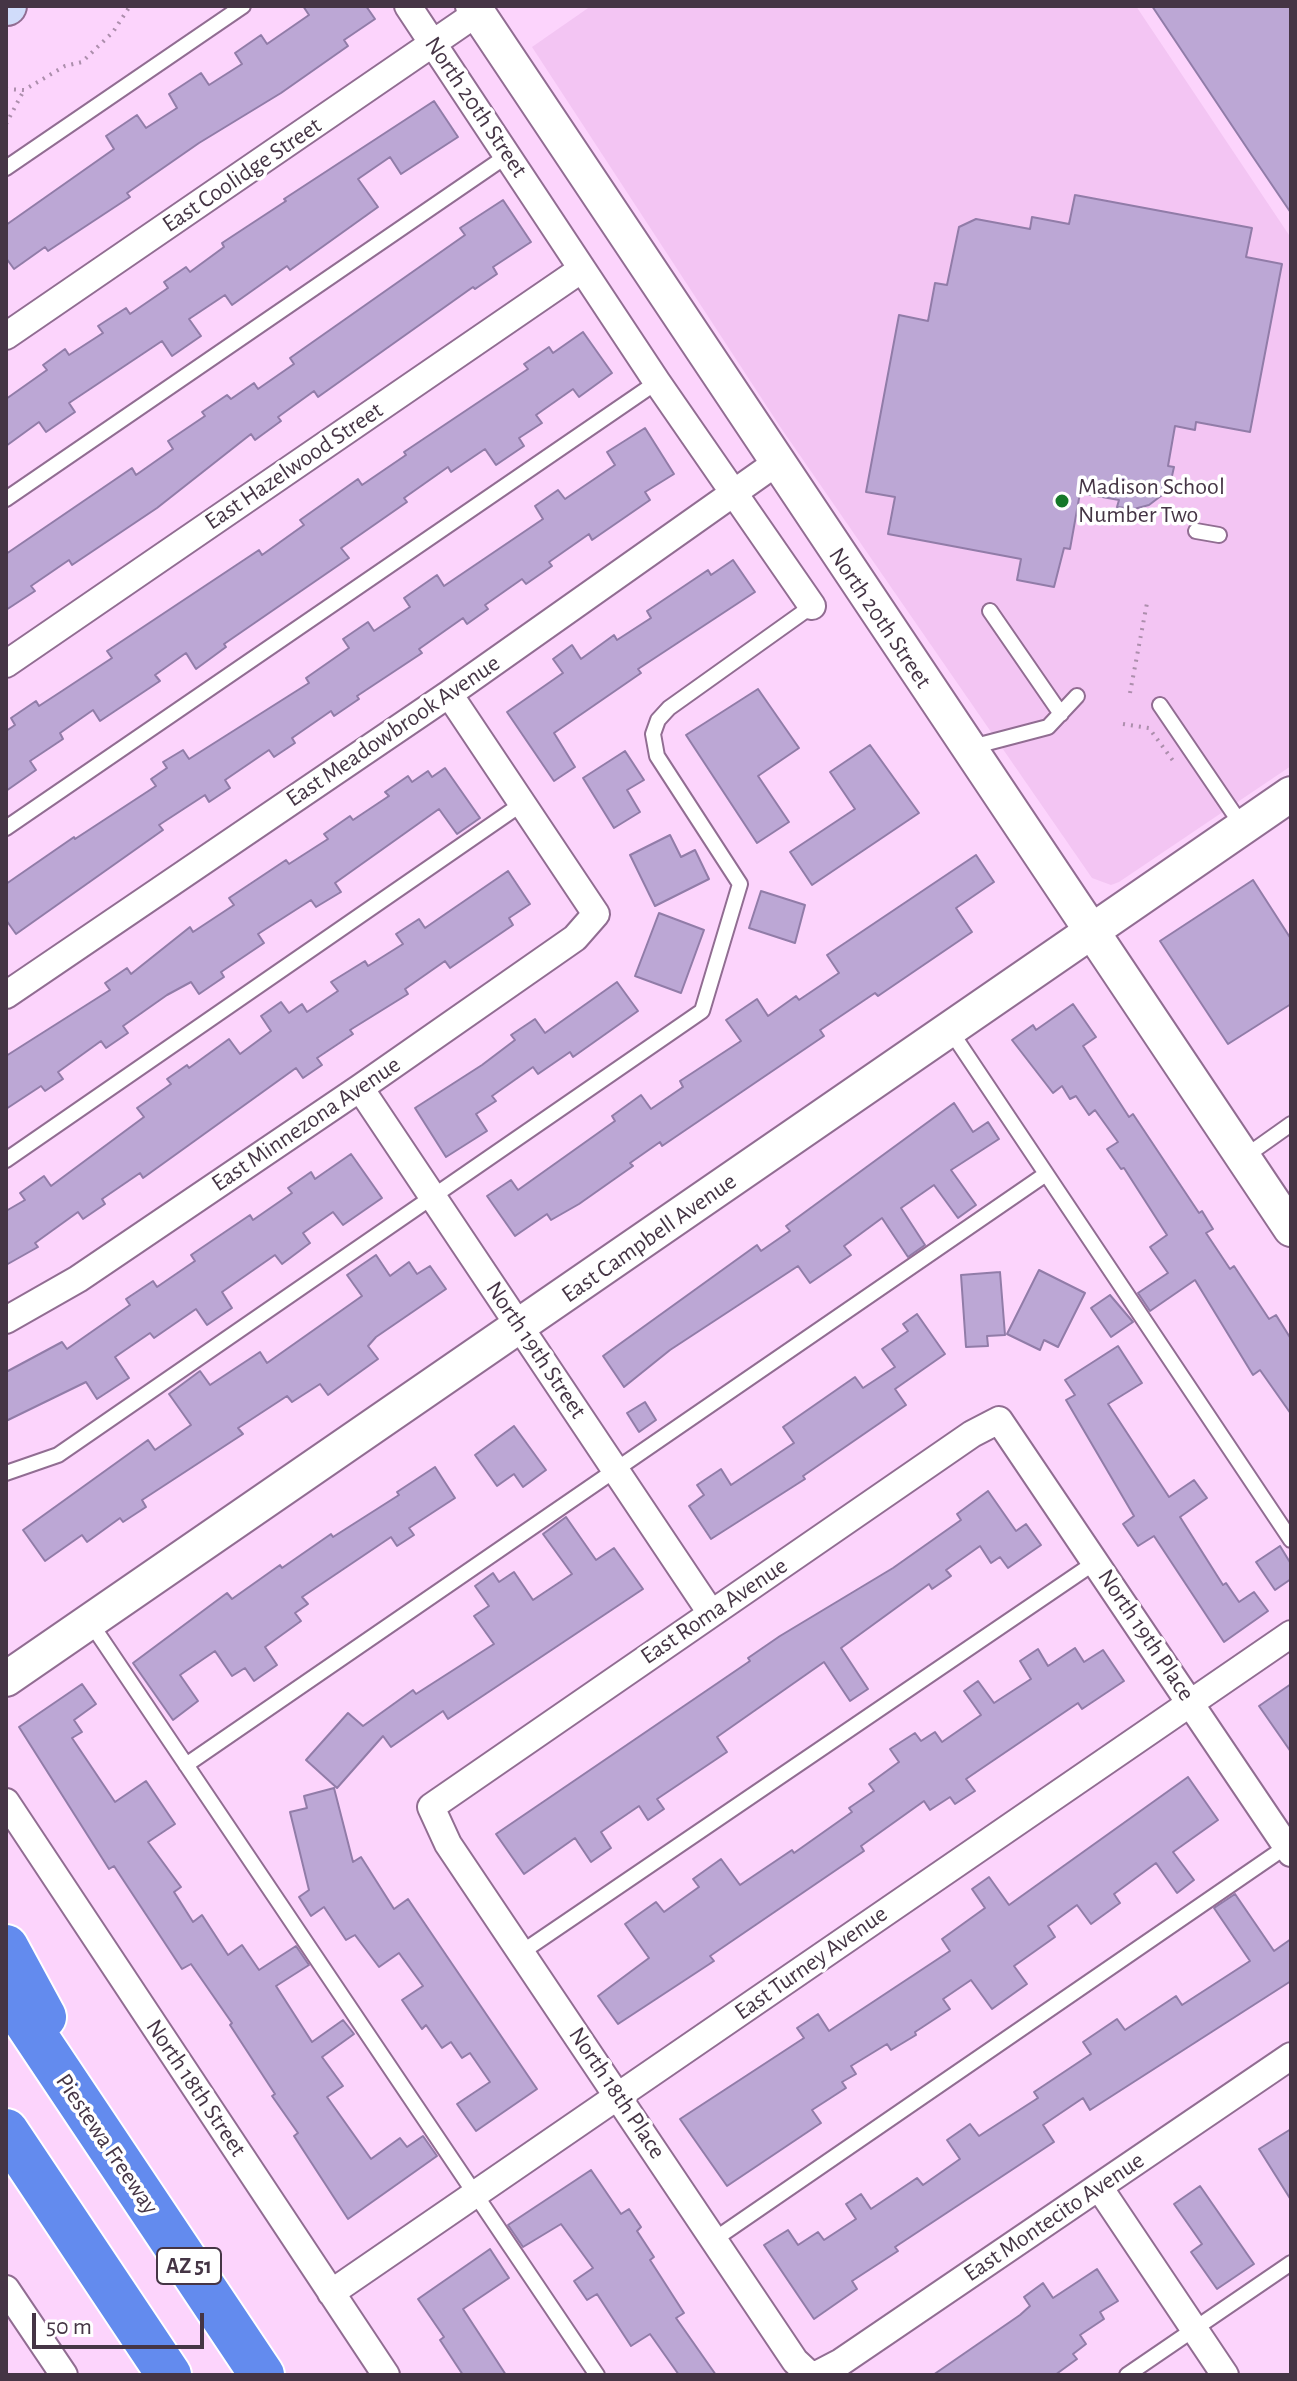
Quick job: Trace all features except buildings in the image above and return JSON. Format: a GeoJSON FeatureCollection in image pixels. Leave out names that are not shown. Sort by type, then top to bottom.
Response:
{"type":"FeatureCollection","features":[{"type":"Feature","properties":{"kind":"highway"},"geometry":{"type":"LineString","coordinates":[[6,1947],[116,2157]]}},
{"type":"Feature","properties":{"kind":"highway","name":"Piestewa Freeway"},"geometry":{"type":"LineString","coordinates":[[6,1992],[262,2375]]}},
{"type":"Feature","properties":{"kind":"highway"},"geometry":{"type":"LineString","coordinates":[[6,2131],[169,2375]]}},
{"type":"Feature","properties":{"kind":"highway"},"geometry":{"type":"LineString","coordinates":[[6,2146],[49,2198]]}},
{"type":"Feature","properties":{"kind":"street","name":"North 20th Street"},"geometry":{"type":"LineString","coordinates":[[408,6],[657,382],[812,606]]}},
{"type":"Feature","properties":{"kind":"street","name":"North 20th Street"},"geometry":{"type":"LineString","coordinates":[[475,10],[1291,1229]]}},
{"type":"Feature","properties":{"kind":"street","name":"East Coolidge Street"},"geometry":{"type":"LineString","coordinates":[[6,336],[434,43],[475,10]]}},
{"type":"Feature","properties":{"kind":"street","name":"East Hazelwood Street"},"geometry":{"type":"LineString","coordinates":[[6,664],[582,269]]}},
{"type":"Feature","properties":{"kind":"street","name":"East Meadowbrook Avenue"},"geometry":{"type":"LineString","coordinates":[[6,995],[449,694],[776,463]]}},
{"type":"Feature","properties":{"kind":"street"},"geometry":{"type":"LineString","coordinates":[[449,694],[523,803]]}},
{"type":"Feature","properties":{"kind":"street","name":"East Campbell Avenue"},"geometry":{"type":"LineString","coordinates":[[6,1679],[1291,794]]}},
{"type":"Feature","properties":{"kind":"street","name":"East Minnezona Avenue"},"geometry":{"type":"LineString","coordinates":[[6,1320],[78,1279],[575,938],[596,914],[523,803]]}},
{"type":"Feature","properties":{"kind":"street","name":"North 19th Street"},"geometry":{"type":"LineString","coordinates":[[360,1088],[711,1613]]}},
{"type":"Feature","properties":{"kind":"street","name":"North 19th Place"},"geometry":{"type":"LineString","coordinates":[[999,1420],[1289,1849]]}},
{"type":"Feature","properties":{"kind":"street","name":"East Roma Avenue"},"geometry":{"type":"LineString","coordinates":[[431,1807],[972,1434],[999,1420]]}},
{"type":"Feature","properties":{"kind":"street","name":"East Turney Avenue"},"geometry":{"type":"LineString","coordinates":[[331,2293],[1291,1634]]}},
{"type":"Feature","properties":{"kind":"street","name":"North 18th Street"},"geometry":{"type":"LineString","coordinates":[[6,1802],[386,2375]]}},
{"type":"Feature","properties":{"kind":"street","name":"North 18th Place"},"geometry":{"type":"LineString","coordinates":[[431,1807],[448,1844],[795,2361],[813,2375]]}},
{"type":"Feature","properties":{"kind":"street","name":"East Montecito Avenue"},"geometry":{"type":"LineString","coordinates":[[813,2375],[1291,2056]]}},
{"type":"Feature","properties":{"kind":"street"},"geometry":{"type":"LineString","coordinates":[[1099,2187],[1225,2375]]}},
{"type":"Feature","properties":{"kind":"street"},"geometry":{"type":"LineString","coordinates":[[10,2303],[64,2375]]}},
{"type":"Feature","properties":{"kind":"lane"},"geometry":{"type":"LineString","coordinates":[[6,168],[243,6]]}},
{"type":"Feature","properties":{"kind":"lane"},"geometry":{"type":"LineString","coordinates":[[6,499],[508,155]]}},
{"type":"Feature","properties":{"kind":"lane"},"geometry":{"type":"LineString","coordinates":[[6,828],[657,382]]}},
{"type":"Feature","properties":{"kind":"lane"},"geometry":{"type":"LineString","coordinates":[[1196,531],[1219,535]]}},
{"type":"Feature","properties":{"kind":"lane"},"geometry":{"type":"LineString","coordinates":[[6,1473],[58,1455],[702,1011],[740,884],[657,756],[653,734],[658,720],[669,708],[812,606]]}},
{"type":"Feature","properties":{"kind":"lane"},"geometry":{"type":"LineString","coordinates":[[990,611],[1061,714]]}},
{"type":"Feature","properties":{"kind":"lane"},"geometry":{"type":"LineString","coordinates":[[967,748],[1048,727],[1077,696]]}},
{"type":"Feature","properties":{"kind":"lane"},"geometry":{"type":"LineString","coordinates":[[1160,705],[1243,827]]}},
{"type":"Feature","properties":{"kind":"lane"},"geometry":{"type":"LineString","coordinates":[[6,1160],[523,803]]}},
{"type":"Feature","properties":{"kind":"lane"},"geometry":{"type":"LineString","coordinates":[[950,1030],[1291,1540]]}},
{"type":"Feature","properties":{"kind":"lane"},"geometry":{"type":"LineString","coordinates":[[1243,1158],[1291,1124]]}},
{"type":"Feature","properties":{"kind":"lane"},"geometry":{"type":"LineString","coordinates":[[186,1765],[1046,1174]]}},
{"type":"Feature","properties":{"kind":"lane"},"geometry":{"type":"LineString","coordinates":[[522,1952],[1097,1561]]}},
{"type":"Feature","properties":{"kind":"lane"},"geometry":{"type":"LineString","coordinates":[[89,1622],[597,2375]]}},
{"type":"Feature","properties":{"kind":"lane"},"geometry":{"type":"LineString","coordinates":[[715,2239],[1289,1849]]}},
{"type":"Feature","properties":{"kind":"lane"},"geometry":{"type":"LineString","coordinates":[[1127,2375],[1291,2263]]}},
{"type":"Feature","properties":{"kind":"path"},"geometry":{"type":"LineString","coordinates":[[6,89],[24,90],[93,54],[130,6]]}},
{"type":"Feature","properties":{"kind":"path"},"geometry":{"type":"LineString","coordinates":[[6,124],[24,90]]}},
{"type":"Feature","properties":{"kind":"path"},"geometry":{"type":"LineString","coordinates":[[1130,693],[1147,603]]}},
{"type":"Feature","properties":{"kind":"path"},"geometry":{"type":"LineString","coordinates":[[1123,724],[1149,728],[1154,733]]}},
{"type":"Feature","properties":{"kind":"shaded area","name":"Madison School Number Two"},"geometry":{"type":"Polygon","coordinates":[[[591,6],[1136,6],[1291,238],[1291,766],[1119,882],[1111,885],[1092,878],[781,428],[532,47],[591,6]]]}},
{"type":"Feature","properties":{"kind":"place","name":"Madison School Number Two"},"geometry":{"type":"Point","coordinates":[1062,501]}}]}
